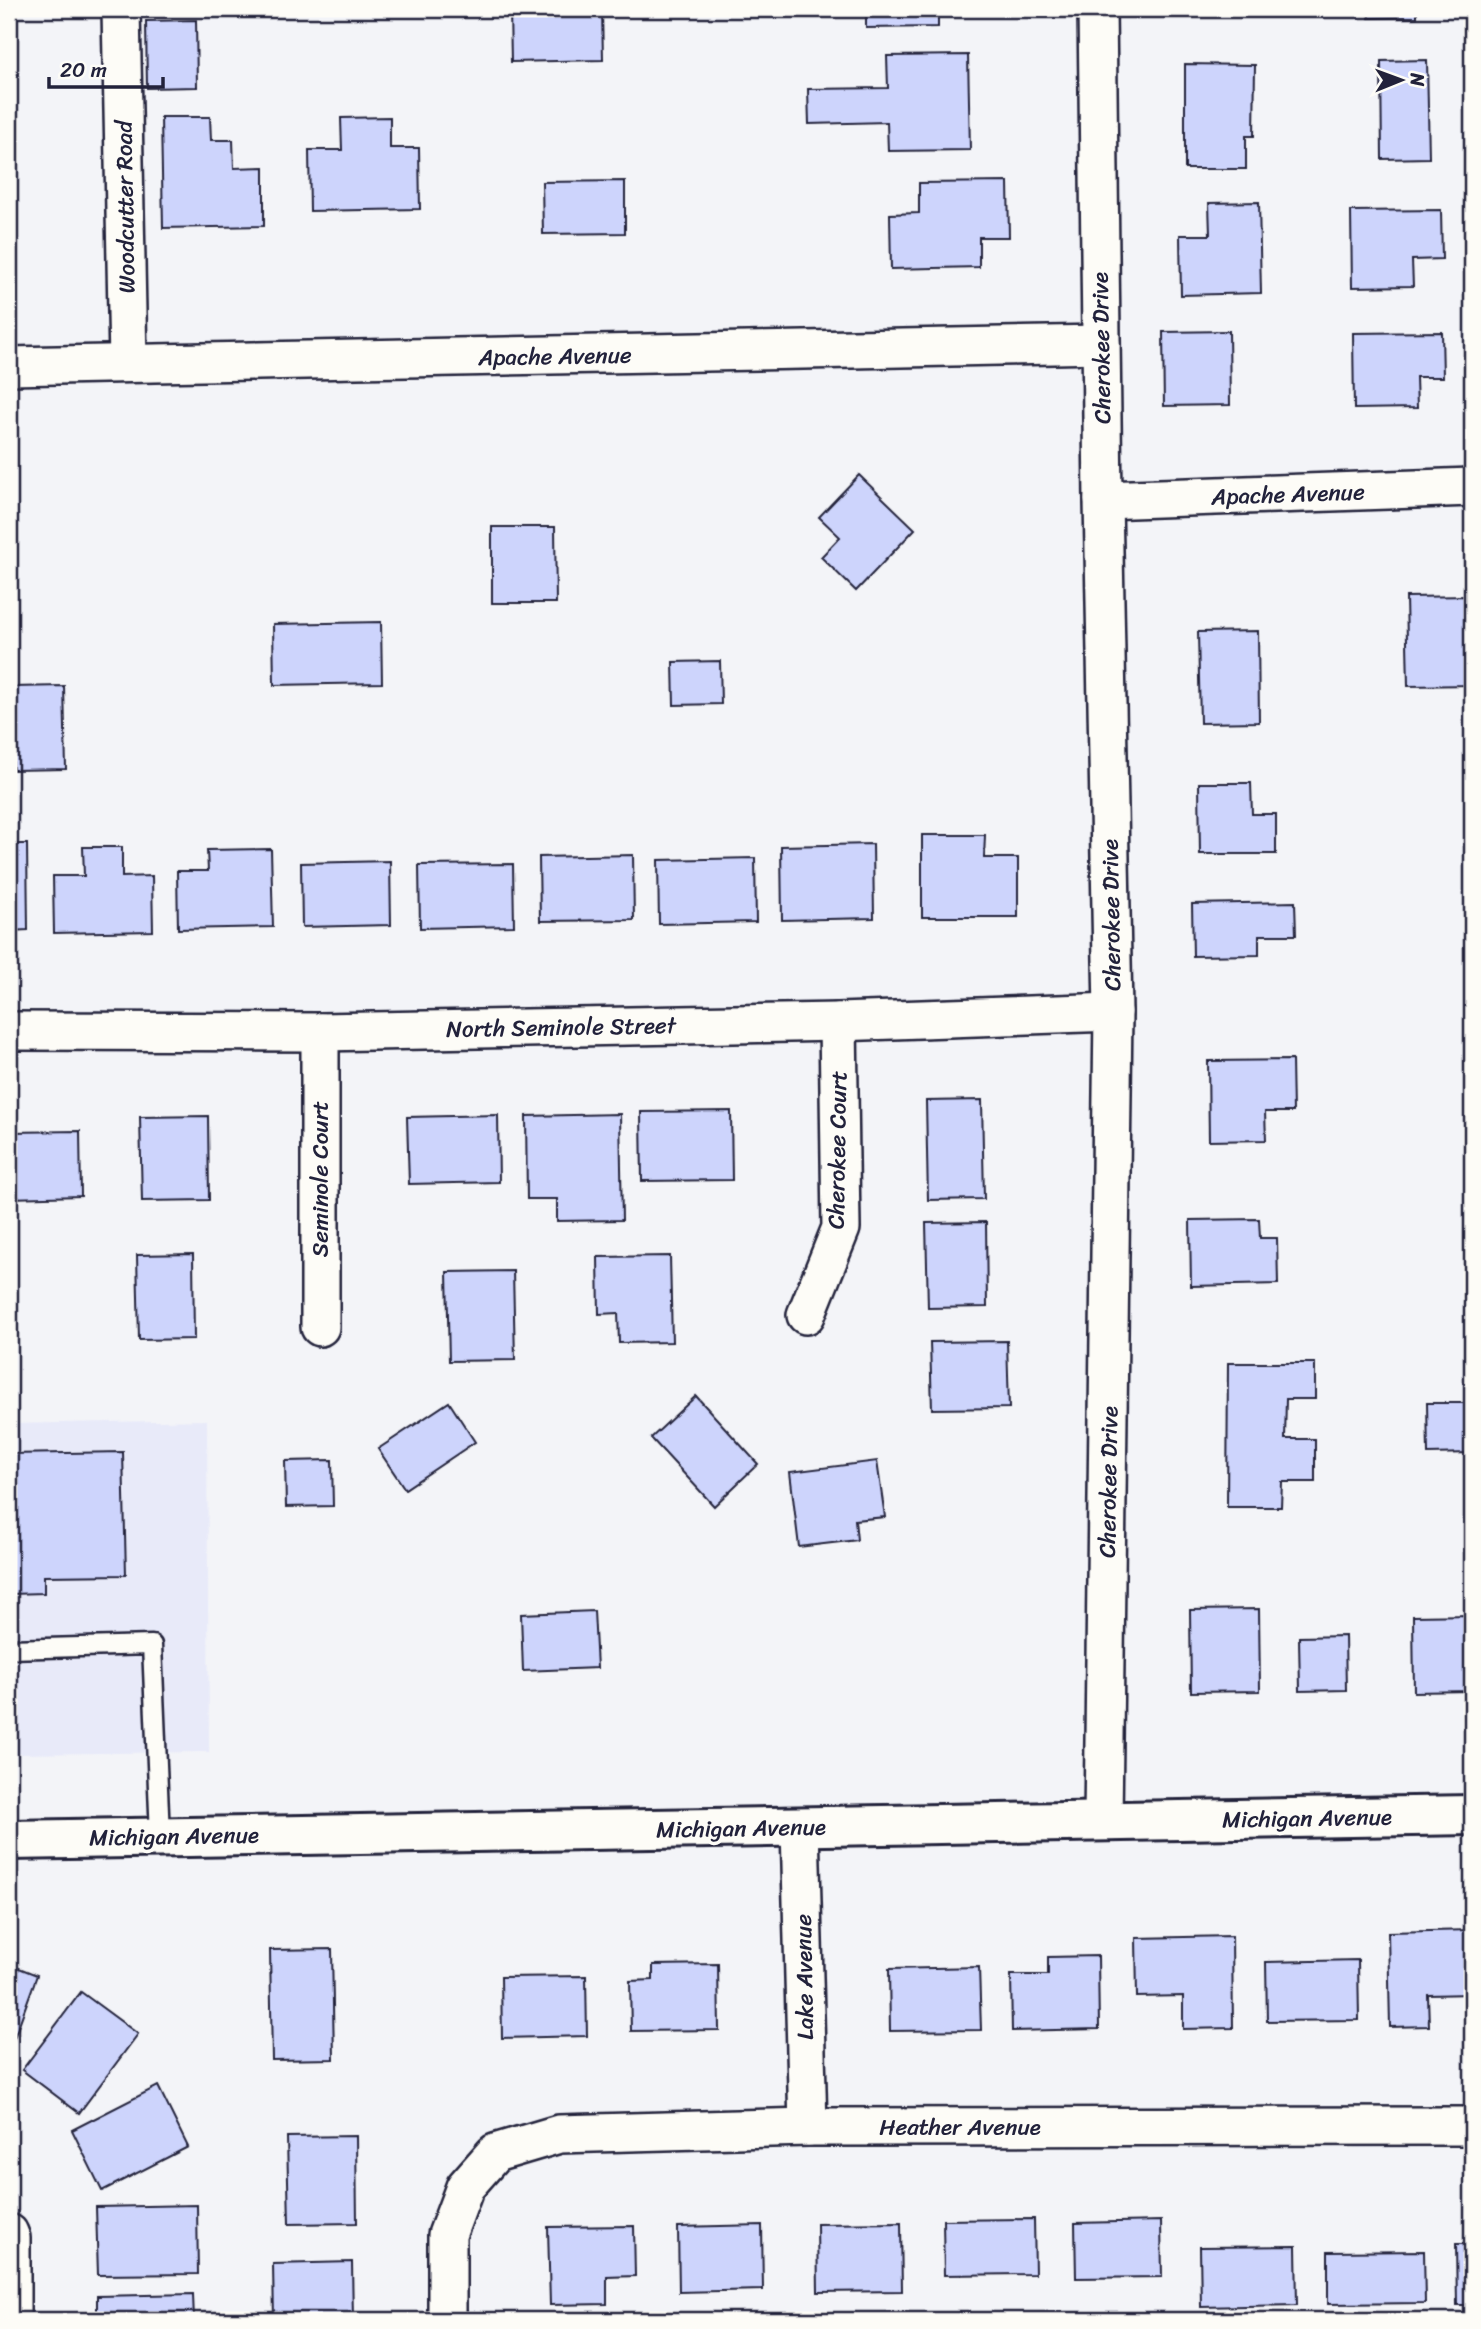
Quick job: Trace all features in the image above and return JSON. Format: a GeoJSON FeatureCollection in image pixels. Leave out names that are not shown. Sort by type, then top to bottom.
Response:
{"type":"FeatureCollection","features":[{"type":"Feature","properties":{"kind":"main road","name":"Michigan Avenue"},"geometry":{"type":"LineString","coordinates":[[9,1840],[1472,1815]]}},
{"type":"Feature","properties":{"kind":"street","name":"Woodcutter Road"},"geometry":{"type":"LineString","coordinates":[[121,9],[128,363]]}},
{"type":"Feature","properties":{"kind":"street","name":"Cherokee Drive"},"geometry":{"type":"LineString","coordinates":[[1097,9],[1113,1012],[1103,1821]]}},
{"type":"Feature","properties":{"kind":"street","name":"Apache Avenue"},"geometry":{"type":"LineString","coordinates":[[9,366],[1101,344]]}},
{"type":"Feature","properties":{"kind":"street","name":"Apache Avenue"},"geometry":{"type":"LineString","coordinates":[[1103,500],[1472,487]]}},
{"type":"Feature","properties":{"kind":"street","name":"North Seminole Street"},"geometry":{"type":"LineString","coordinates":[[9,1031],[320,1032],[838,1022],[1113,1012]]}},
{"type":"Feature","properties":{"kind":"street","name":"Cherokee Court"},"geometry":{"type":"LineString","coordinates":[[806,1315],[841,1228],[838,1022]]}},
{"type":"Feature","properties":{"kind":"street","name":"Seminole Court"},"geometry":{"type":"LineString","coordinates":[[320,1032],[320,1327]]}},
{"type":"Feature","properties":{"kind":"street","name":"Lake Avenue"},"geometry":{"type":"LineString","coordinates":[[800,1827],[808,2127]]}},
{"type":"Feature","properties":{"kind":"street","name":"Heather Avenue"},"geometry":{"type":"LineString","coordinates":[[447,2320],[447,2235],[465,2187],[495,2153],[558,2134],[808,2127],[1472,2126]]}},
{"type":"Feature","properties":{"kind":"street"},"geometry":{"type":"LineString","coordinates":[[9,2233],[11,2320]]}},
{"type":"Feature","properties":{"kind":"lane"},"geometry":{"type":"LineString","coordinates":[[9,1649],[152,1645],[160,1836]]}},
{"type":"Feature","properties":{"kind":"shaded area"},"geometry":{"type":"Polygon","coordinates":[[[207,1420],[209,1752],[9,1754],[9,1424],[207,1420]]]}},
{"type":"Feature","properties":{"kind":"building"},"geometry":{"type":"Polygon","coordinates":[[[510,9],[602,9],[603,60],[511,62],[510,9]]]}},
{"type":"Feature","properties":{"kind":"building"},"geometry":{"type":"Polygon","coordinates":[[[866,9],[938,9],[938,27],[866,28],[866,9]]]}},
{"type":"Feature","properties":{"kind":"building"},"geometry":{"type":"Polygon","coordinates":[[[1368,9],[1417,9],[1417,17],[1369,18],[1368,9]]]}},
{"type":"Feature","properties":{"kind":"building"},"geometry":{"type":"Polygon","coordinates":[[[196,20],[197,87],[147,88],[146,21],[196,20]]]}},
{"type":"Feature","properties":{"kind":"building"},"geometry":{"type":"Polygon","coordinates":[[[968,55],[970,150],[888,151],[887,122],[809,124],[808,89],[888,88],[887,56],[968,55]]]}},
{"type":"Feature","properties":{"kind":"building"},"geometry":{"type":"Polygon","coordinates":[[[1427,60],[1429,158],[1382,159],[1381,61],[1427,60]]]}},
{"type":"Feature","properties":{"kind":"building"},"geometry":{"type":"Polygon","coordinates":[[[1185,64],[1255,65],[1254,136],[1246,136],[1246,169],[1185,169],[1185,64]]]}},
{"type":"Feature","properties":{"kind":"building"},"geometry":{"type":"Polygon","coordinates":[[[161,117],[210,117],[211,140],[233,140],[234,168],[264,167],[264,226],[163,228],[161,117]]]}},
{"type":"Feature","properties":{"kind":"building"},"geometry":{"type":"Polygon","coordinates":[[[390,117],[390,148],[419,148],[420,209],[310,211],[309,150],[342,150],[341,118],[390,117]]]}},
{"type":"Feature","properties":{"kind":"building"},"geometry":{"type":"Polygon","coordinates":[[[625,181],[625,233],[543,234],[542,182],[625,181]]]}},
{"type":"Feature","properties":{"kind":"building"},"geometry":{"type":"Polygon","coordinates":[[[1008,182],[1009,237],[979,237],[979,267],[891,269],[890,214],[919,213],[919,183],[1008,182]]]}},
{"type":"Feature","properties":{"kind":"building"},"geometry":{"type":"Polygon","coordinates":[[[1259,202],[1261,293],[1181,295],[1180,235],[1210,235],[1209,203],[1259,202]]]}},
{"type":"Feature","properties":{"kind":"building"},"geometry":{"type":"Polygon","coordinates":[[[1441,210],[1442,259],[1412,260],[1413,286],[1352,287],[1351,211],[1441,210]]]}},
{"type":"Feature","properties":{"kind":"building"},"geometry":{"type":"Polygon","coordinates":[[[1229,331],[1230,405],[1164,406],[1163,332],[1229,331]]]}},
{"type":"Feature","properties":{"kind":"building"},"geometry":{"type":"Polygon","coordinates":[[[1442,332],[1443,377],[1416,377],[1417,408],[1354,409],[1353,333],[1442,332]]]}},
{"type":"Feature","properties":{"kind":"building"},"geometry":{"type":"Polygon","coordinates":[[[859,475],[915,529],[856,591],[821,557],[840,537],[819,517],[859,475]]]}},
{"type":"Feature","properties":{"kind":"building"},"geometry":{"type":"Polygon","coordinates":[[[492,527],[555,527],[556,603],[492,603],[492,527]]]}},
{"type":"Feature","properties":{"kind":"building"},"geometry":{"type":"Polygon","coordinates":[[[1472,596],[1472,685],[1408,686],[1406,597],[1472,596]]]}},
{"type":"Feature","properties":{"kind":"building"},"geometry":{"type":"Polygon","coordinates":[[[381,622],[382,683],[274,685],[273,624],[381,622]]]}},
{"type":"Feature","properties":{"kind":"building"},"geometry":{"type":"Polygon","coordinates":[[[1258,631],[1259,722],[1200,723],[1198,632],[1258,631]]]}},
{"type":"Feature","properties":{"kind":"building"},"geometry":{"type":"Polygon","coordinates":[[[720,661],[721,704],[674,705],[673,662],[720,661]]]}},
{"type":"Feature","properties":{"kind":"building"},"geometry":{"type":"Polygon","coordinates":[[[64,686],[66,769],[13,770],[11,687],[64,686]]]}},
{"type":"Feature","properties":{"kind":"building"},"geometry":{"type":"Polygon","coordinates":[[[1199,783],[1251,783],[1252,814],[1276,814],[1276,854],[1200,854],[1199,783]]]}},
{"type":"Feature","properties":{"kind":"building"},"geometry":{"type":"Polygon","coordinates":[[[922,835],[985,835],[984,858],[1018,858],[1018,917],[922,917],[922,835]]]}},
{"type":"Feature","properties":{"kind":"building"},"geometry":{"type":"Polygon","coordinates":[[[9,844],[27,844],[28,930],[9,931],[9,844]]]}},
{"type":"Feature","properties":{"kind":"building"},"geometry":{"type":"Polygon","coordinates":[[[873,844],[874,918],[782,920],[781,846],[873,844]]]}},
{"type":"Feature","properties":{"kind":"building"},"geometry":{"type":"Polygon","coordinates":[[[83,847],[122,847],[122,877],[152,876],[153,931],[54,933],[53,876],[84,876],[83,847]]]}},
{"type":"Feature","properties":{"kind":"building"},"geometry":{"type":"Polygon","coordinates":[[[271,849],[273,927],[178,929],[177,871],[208,871],[207,850],[271,849]]]}},
{"type":"Feature","properties":{"kind":"building"},"geometry":{"type":"Polygon","coordinates":[[[633,855],[634,920],[540,921],[539,857],[633,855]]]}},
{"type":"Feature","properties":{"kind":"building"},"geometry":{"type":"Polygon","coordinates":[[[755,858],[756,922],[659,924],[658,860],[755,858]]]}},
{"type":"Feature","properties":{"kind":"building"},"geometry":{"type":"Polygon","coordinates":[[[390,861],[391,925],[302,927],[301,863],[390,861]]]}},
{"type":"Feature","properties":{"kind":"building"},"geometry":{"type":"Polygon","coordinates":[[[513,864],[514,926],[420,928],[419,865],[513,864]]]}},
{"type":"Feature","properties":{"kind":"building"},"geometry":{"type":"Polygon","coordinates":[[[1295,902],[1296,935],[1259,935],[1259,955],[1193,956],[1192,904],[1295,902]]]}},
{"type":"Feature","properties":{"kind":"building"},"geometry":{"type":"Polygon","coordinates":[[[1472,921],[1472,967],[1470,967],[1472,921]]]}},
{"type":"Feature","properties":{"kind":"building"},"geometry":{"type":"Polygon","coordinates":[[[1292,1060],[1293,1112],[1265,1112],[1266,1140],[1209,1141],[1208,1061],[1292,1060]]]}},
{"type":"Feature","properties":{"kind":"building"},"geometry":{"type":"Polygon","coordinates":[[[982,1100],[984,1199],[928,1200],[926,1101],[982,1100]]]}},
{"type":"Feature","properties":{"kind":"building"},"geometry":{"type":"Polygon","coordinates":[[[731,1111],[732,1180],[642,1181],[641,1112],[731,1111]]]}},
{"type":"Feature","properties":{"kind":"building"},"geometry":{"type":"Polygon","coordinates":[[[620,1114],[622,1220],[557,1221],[557,1199],[527,1199],[526,1116],[620,1114]]]}},
{"type":"Feature","properties":{"kind":"building"},"geometry":{"type":"Polygon","coordinates":[[[498,1115],[499,1182],[409,1184],[407,1117],[498,1115]]]}},
{"type":"Feature","properties":{"kind":"building"},"geometry":{"type":"Polygon","coordinates":[[[208,1116],[209,1200],[142,1201],[140,1117],[208,1116]]]}},
{"type":"Feature","properties":{"kind":"building"},"geometry":{"type":"Polygon","coordinates":[[[80,1131],[81,1196],[9,1198],[9,1132],[80,1131]]]}},
{"type":"Feature","properties":{"kind":"building"},"geometry":{"type":"Polygon","coordinates":[[[1259,1219],[1260,1238],[1277,1238],[1278,1284],[1191,1286],[1190,1220],[1259,1219]]]}},
{"type":"Feature","properties":{"kind":"building"},"geometry":{"type":"Polygon","coordinates":[[[986,1222],[987,1307],[928,1308],[926,1223],[986,1222]]]}},
{"type":"Feature","properties":{"kind":"building"},"geometry":{"type":"Polygon","coordinates":[[[193,1254],[194,1339],[139,1340],[137,1255],[193,1254]]]}},
{"type":"Feature","properties":{"kind":"building"},"geometry":{"type":"Polygon","coordinates":[[[670,1256],[672,1342],[619,1343],[618,1313],[599,1314],[598,1257],[670,1256]]]}},
{"type":"Feature","properties":{"kind":"building"},"geometry":{"type":"Polygon","coordinates":[[[513,1271],[515,1360],[449,1361],[447,1272],[513,1271]]]}},
{"type":"Feature","properties":{"kind":"building"},"geometry":{"type":"Polygon","coordinates":[[[1007,1341],[1009,1408],[932,1409],[930,1342],[1007,1341]]]}},
{"type":"Feature","properties":{"kind":"building"},"geometry":{"type":"Polygon","coordinates":[[[1228,1363],[1315,1363],[1315,1399],[1286,1399],[1285,1439],[1315,1439],[1315,1482],[1282,1482],[1281,1507],[1227,1507],[1228,1363]]]}},
{"type":"Feature","properties":{"kind":"building"},"geometry":{"type":"Polygon","coordinates":[[[696,1396],[758,1464],[714,1506],[651,1438],[696,1396]]]}},
{"type":"Feature","properties":{"kind":"building"},"geometry":{"type":"Polygon","coordinates":[[[449,1402],[475,1442],[405,1489],[378,1449],[449,1402]]]}},
{"type":"Feature","properties":{"kind":"building"},"geometry":{"type":"Polygon","coordinates":[[[1427,1403],[1472,1403],[1472,1453],[1428,1454],[1427,1403]]]}},
{"type":"Feature","properties":{"kind":"building"},"geometry":{"type":"Polygon","coordinates":[[[123,1452],[126,1575],[44,1576],[44,1593],[9,1594],[9,1454],[123,1452]]]}},
{"type":"Feature","properties":{"kind":"building"},"geometry":{"type":"Polygon","coordinates":[[[332,1460],[333,1506],[286,1507],[285,1461],[332,1460]]]}},
{"type":"Feature","properties":{"kind":"building"},"geometry":{"type":"Polygon","coordinates":[[[877,1461],[885,1517],[855,1520],[857,1540],[799,1547],[790,1472],[877,1461]]]}},
{"type":"Feature","properties":{"kind":"building"},"geometry":{"type":"Polygon","coordinates":[[[1259,1609],[1260,1691],[1191,1692],[1190,1610],[1259,1609]]]}},
{"type":"Feature","properties":{"kind":"building"},"geometry":{"type":"Polygon","coordinates":[[[594,1611],[597,1668],[523,1671],[521,1614],[594,1611]]]}},
{"type":"Feature","properties":{"kind":"building"},"geometry":{"type":"Polygon","coordinates":[[[1472,1615],[1472,1691],[1414,1692],[1413,1616],[1472,1615]]]}},
{"type":"Feature","properties":{"kind":"building"},"geometry":{"type":"Polygon","coordinates":[[[1345,1636],[1346,1690],[1300,1691],[1299,1637],[1345,1636]]]}},
{"type":"Feature","properties":{"kind":"building"},"geometry":{"type":"Polygon","coordinates":[[[1472,1930],[1472,1994],[1428,1995],[1429,2026],[1390,2027],[1388,1932],[1472,1930]]]}},
{"type":"Feature","properties":{"kind":"building"},"geometry":{"type":"Polygon","coordinates":[[[1232,1936],[1233,2028],[1183,2029],[1183,1996],[1137,1997],[1136,1938],[1232,1936]]]}},
{"type":"Feature","properties":{"kind":"building"},"geometry":{"type":"Polygon","coordinates":[[[332,1949],[334,2059],[272,2060],[270,1950],[332,1949]]]}},
{"type":"Feature","properties":{"kind":"building"},"geometry":{"type":"Polygon","coordinates":[[[1098,1956],[1099,2029],[1012,2031],[1011,1975],[1048,1975],[1048,1957],[1098,1956]]]}},
{"type":"Feature","properties":{"kind":"building"},"geometry":{"type":"Polygon","coordinates":[[[1358,1960],[1359,2020],[1267,2021],[1266,1962],[1358,1960]]]}},
{"type":"Feature","properties":{"kind":"building"},"geometry":{"type":"Polygon","coordinates":[[[9,1964],[37,1975],[9,2052],[9,1964]]]}},
{"type":"Feature","properties":{"kind":"building"},"geometry":{"type":"Polygon","coordinates":[[[718,1964],[719,2030],[631,2031],[630,1981],[653,1980],[653,1965],[718,1964]]]}},
{"type":"Feature","properties":{"kind":"building"},"geometry":{"type":"Polygon","coordinates":[[[979,1967],[981,2030],[890,2031],[889,1969],[979,1967]]]}},
{"type":"Feature","properties":{"kind":"building"},"geometry":{"type":"Polygon","coordinates":[[[586,1976],[587,2036],[502,2038],[501,1977],[586,1976]]]}},
{"type":"Feature","properties":{"kind":"building"},"geometry":{"type":"Polygon","coordinates":[[[81,1992],[138,2034],[79,2113],[22,2070],[81,1992]]]}},
{"type":"Feature","properties":{"kind":"building"},"geometry":{"type":"Polygon","coordinates":[[[158,2086],[188,2147],[102,2191],[72,2130],[158,2086]]]}},
{"type":"Feature","properties":{"kind":"building"},"geometry":{"type":"Polygon","coordinates":[[[356,2136],[357,2223],[289,2224],[287,2137],[356,2136]]]}},
{"type":"Feature","properties":{"kind":"building"},"geometry":{"type":"Polygon","coordinates":[[[197,2205],[198,2274],[98,2275],[96,2207],[197,2205]]]}},
{"type":"Feature","properties":{"kind":"building"},"geometry":{"type":"Polygon","coordinates":[[[1034,2219],[1035,2274],[944,2275],[943,2220],[1034,2219]]]}},
{"type":"Feature","properties":{"kind":"building"},"geometry":{"type":"Polygon","coordinates":[[[1161,2221],[1162,2277],[1076,2278],[1075,2223],[1161,2221]]]}},
{"type":"Feature","properties":{"kind":"building"},"geometry":{"type":"Polygon","coordinates":[[[901,2223],[902,2291],[818,2292],[817,2224],[901,2223]]]}},
{"type":"Feature","properties":{"kind":"building"},"geometry":{"type":"Polygon","coordinates":[[[762,2225],[763,2290],[679,2292],[678,2227],[762,2225]]]}},
{"type":"Feature","properties":{"kind":"building"},"geometry":{"type":"Polygon","coordinates":[[[634,2226],[635,2276],[607,2277],[607,2304],[550,2305],[548,2227],[634,2226]]]}},
{"type":"Feature","properties":{"kind":"building"},"geometry":{"type":"Polygon","coordinates":[[[1456,2244],[1472,2244],[1472,2305],[1457,2305],[1456,2244]]]}},
{"type":"Feature","properties":{"kind":"building"},"geometry":{"type":"Polygon","coordinates":[[[1296,2246],[1297,2305],[1201,2307],[1200,2247],[1296,2246]]]}},
{"type":"Feature","properties":{"kind":"building"},"geometry":{"type":"Polygon","coordinates":[[[1424,2251],[1425,2303],[1328,2304],[1328,2252],[1424,2251]]]}},
{"type":"Feature","properties":{"kind":"building"},"geometry":{"type":"Polygon","coordinates":[[[352,2262],[353,2320],[274,2320],[273,2264],[352,2262]]]}},
{"type":"Feature","properties":{"kind":"building"},"geometry":{"type":"Polygon","coordinates":[[[193,2294],[194,2320],[97,2320],[97,2296],[193,2294]]]}}]}
